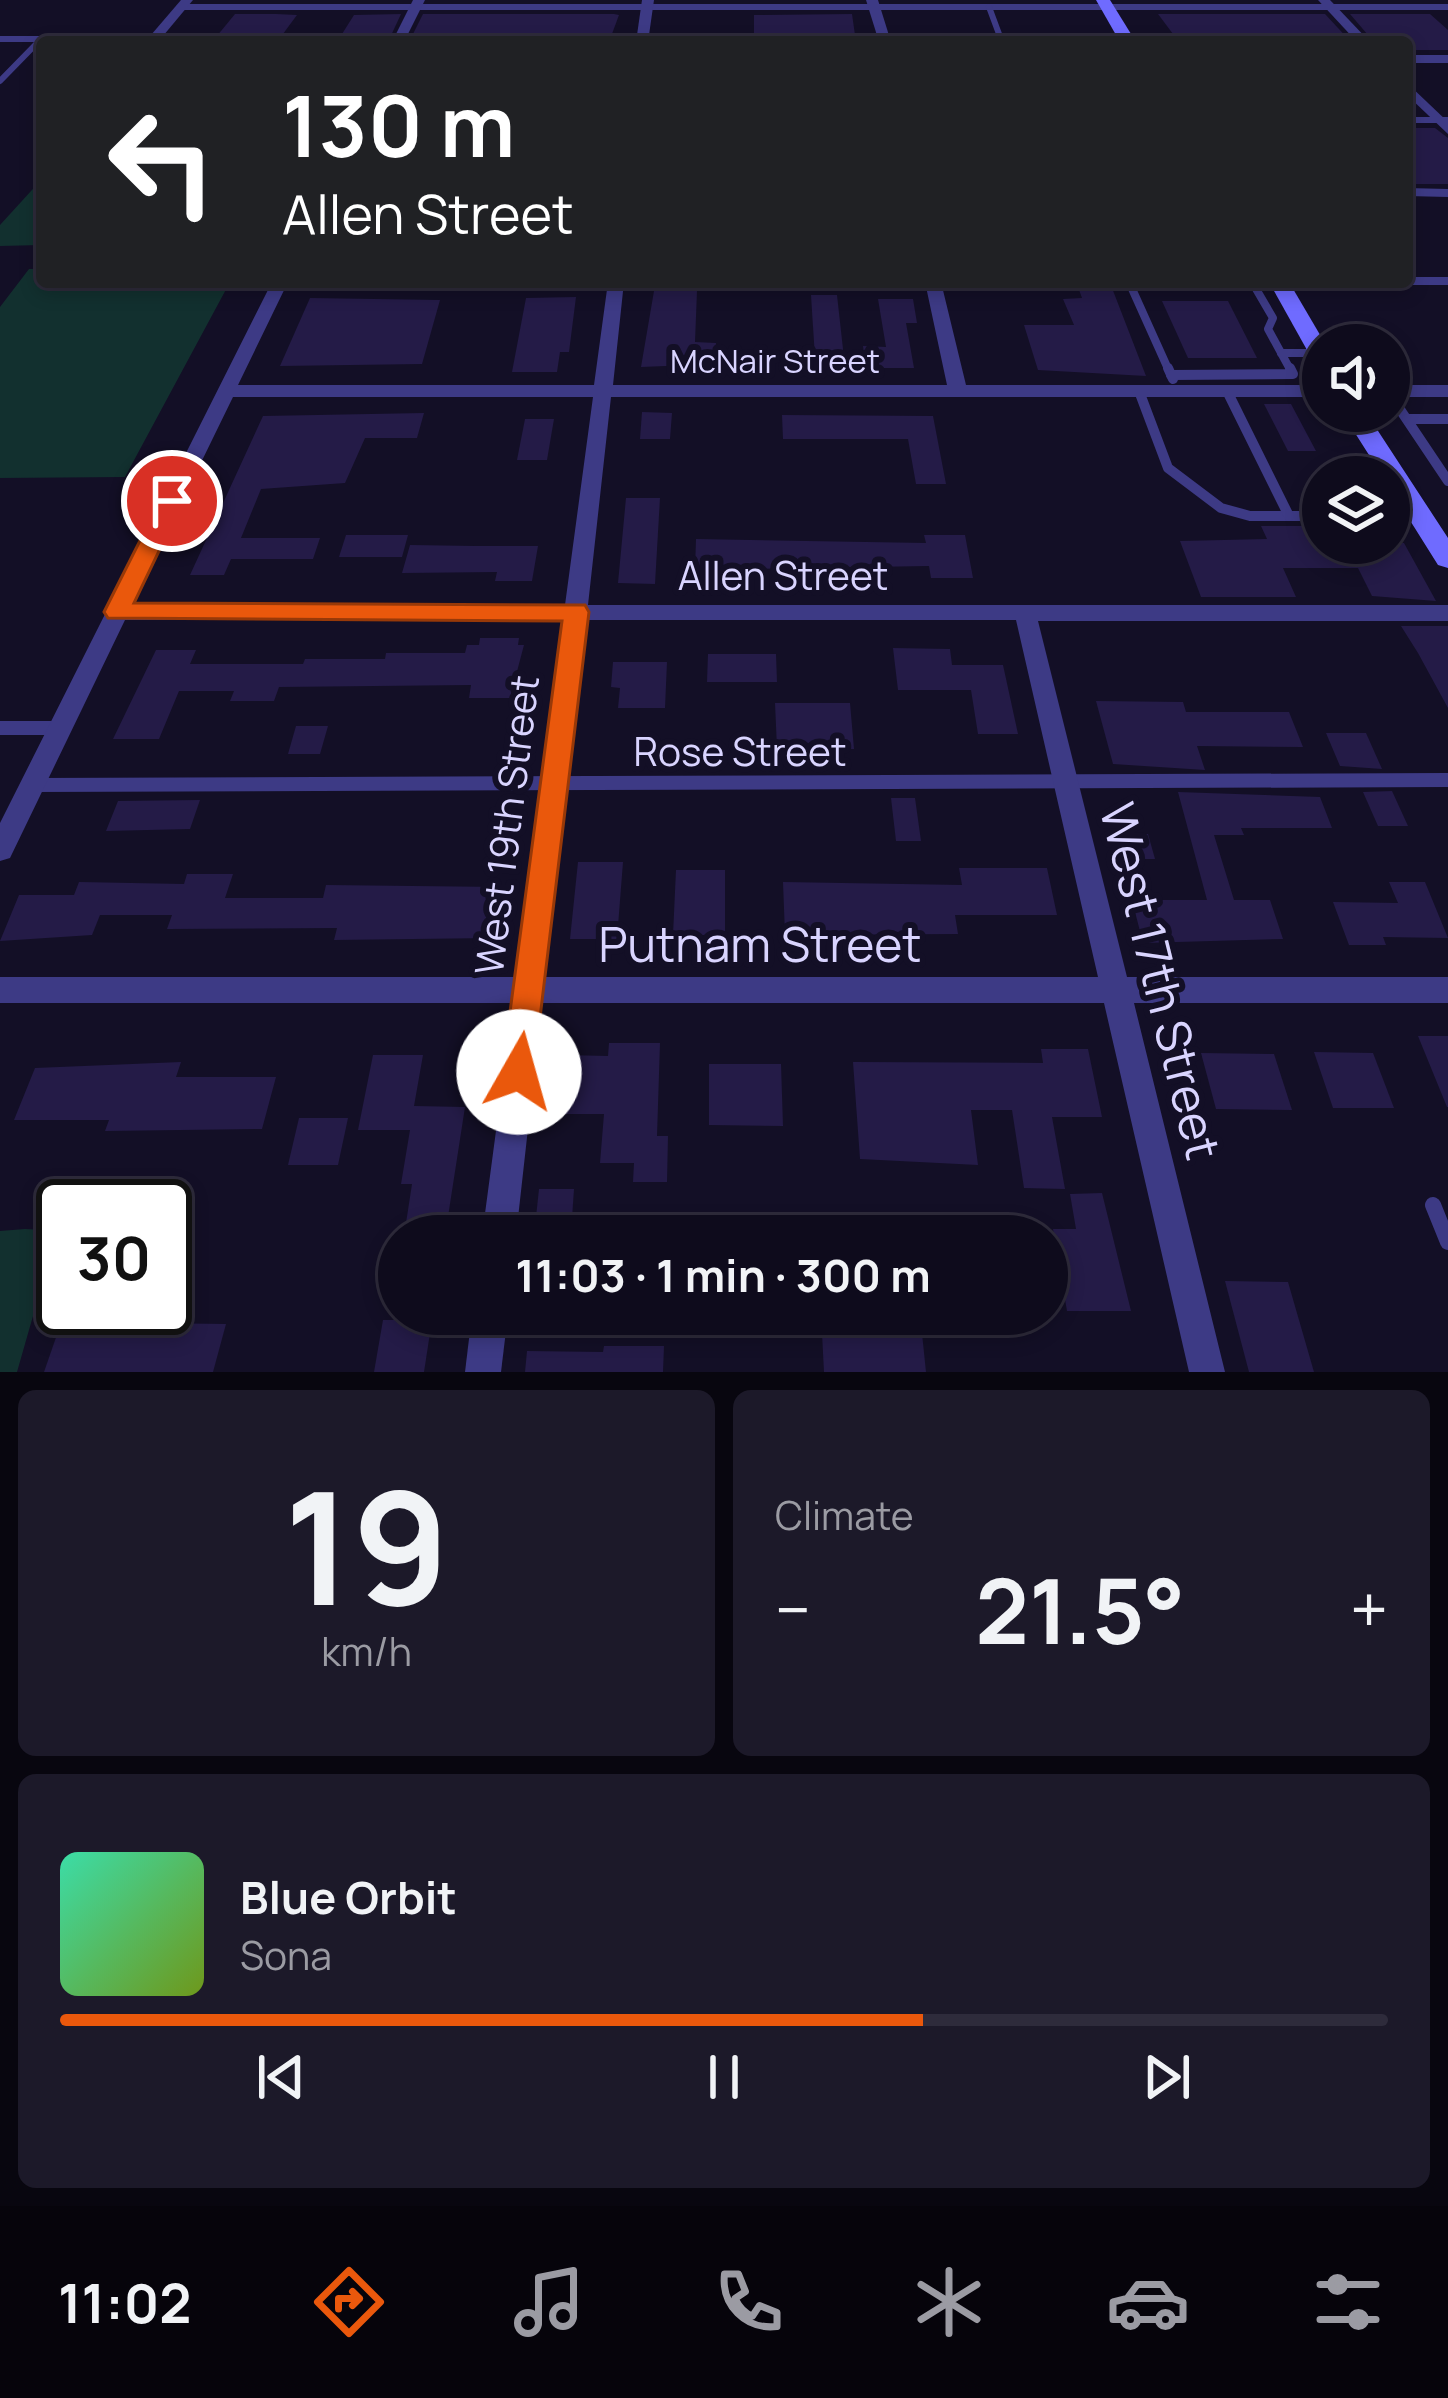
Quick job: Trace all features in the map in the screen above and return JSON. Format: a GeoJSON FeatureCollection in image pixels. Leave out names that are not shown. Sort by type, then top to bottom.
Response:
{"type":"FeatureCollection","features":[{"type":"Feature","properties":{"kind":"main road"},"geometry":{"type":"LineString","coordinates":[[1105,3],[1124,36]]}},
{"type":"Feature","properties":{"kind":"main road"},"geometry":{"type":"LineString","coordinates":[[1282,288],[1303,324]]}},
{"type":"Feature","properties":{"kind":"main road"},"geometry":{"type":"LineString","coordinates":[[1366,432],[1448,559]]}},
{"type":"Feature","properties":{"kind":"street"},"geometry":{"type":"LineString","coordinates":[[156,36],[184,3]]}},
{"type":"Feature","properties":{"kind":"street"},"geometry":{"type":"LineString","coordinates":[[401,36],[417,3]]}},
{"type":"Feature","properties":{"kind":"street"},"geometry":{"type":"LineString","coordinates":[[1328,3],[1358,36]]}},
{"type":"Feature","properties":{"kind":"street"},"geometry":{"type":"LineString","coordinates":[[643,36],[648,4]]}},
{"type":"Feature","properties":{"kind":"street"},"geometry":{"type":"LineString","coordinates":[[874,4],[882,36]]}},
{"type":"Feature","properties":{"kind":"street"},"geometry":{"type":"LineString","coordinates":[[1413,59],[1448,59]]}},
{"type":"Feature","properties":{"kind":"street"},"geometry":{"type":"LineString","coordinates":[[1413,93],[1445,124]]}},
{"type":"Feature","properties":{"kind":"street"},"geometry":{"type":"LineString","coordinates":[[1413,192],[1448,193]]}},
{"type":"Feature","properties":{"kind":"street"},"geometry":{"type":"LineString","coordinates":[[0,850],[277,288]]}},
{"type":"Feature","properties":{"kind":"street","name":"West 19th Street"},"geometry":{"type":"LineString","coordinates":[[502,1215],[615,288]]}},
{"type":"Feature","properties":{"kind":"street"},"geometry":{"type":"LineString","coordinates":[[934,288],[958,391]]}},
{"type":"Feature","properties":{"kind":"street","name":"McNair Street"},"geometry":{"type":"LineString","coordinates":[[226,391],[1139,391],[1175,383],[1226,391],[1273,383],[1302,388]]}},
{"type":"Feature","properties":{"kind":"street"},"geometry":{"type":"LineString","coordinates":[[1410,392],[1448,391]]}},
{"type":"Feature","properties":{"kind":"street","name":"Allen Street"},"geometry":{"type":"LineString","coordinates":[[117,612],[1448,613]]}},
{"type":"Feature","properties":{"kind":"street","name":"West 17th Street"},"geometry":{"type":"LineString","coordinates":[[1024,612],[1208,1372]]}},
{"type":"Feature","properties":{"kind":"street","name":"Putnam Street"},"geometry":{"type":"LineString","coordinates":[[0,990],[1448,990]]}},
{"type":"Feature","properties":{"kind":"street"},"geometry":{"type":"LineString","coordinates":[[483,1372],[487,1335]]}},
{"type":"Feature","properties":{"kind":"lane"},"geometry":{"type":"LineString","coordinates":[[184,3],[989,7],[1328,3],[1448,7]]}},
{"type":"Feature","properties":{"kind":"lane"},"geometry":{"type":"LineString","coordinates":[[989,7],[1001,36]]}},
{"type":"Feature","properties":{"kind":"lane"},"geometry":{"type":"LineString","coordinates":[[0,39],[36,39]]}},
{"type":"Feature","properties":{"kind":"lane"},"geometry":{"type":"LineString","coordinates":[[0,81],[36,43]]}},
{"type":"Feature","properties":{"kind":"lane"},"geometry":{"type":"LineString","coordinates":[[1413,121],[1445,124]]}},
{"type":"Feature","properties":{"kind":"lane"},"geometry":{"type":"LineString","coordinates":[[1413,281],[1448,281]]}},
{"type":"Feature","properties":{"kind":"lane"},"geometry":{"type":"LineString","coordinates":[[1132,288],[1175,383],[1273,383],[1293,374],[1268,329],[1270,315],[1255,288]]}},
{"type":"Feature","properties":{"kind":"lane"},"geometry":{"type":"LineString","coordinates":[[1270,315],[1297,314]]}},
{"type":"Feature","properties":{"kind":"lane"},"geometry":{"type":"LineString","coordinates":[[1281,353],[1302,355]]}},
{"type":"Feature","properties":{"kind":"lane"},"geometry":{"type":"LineString","coordinates":[[1139,391],[1168,468],[1221,508],[1250,516],[1302,516]]}},
{"type":"Feature","properties":{"kind":"lane"},"geometry":{"type":"LineString","coordinates":[[1226,391],[1289,516]]}},
{"type":"Feature","properties":{"kind":"lane"},"geometry":{"type":"LineString","coordinates":[[1410,419],[1448,419]]}},
{"type":"Feature","properties":{"kind":"lane"},"geometry":{"type":"LineString","coordinates":[[1410,424],[1448,481]]}},
{"type":"Feature","properties":{"kind":"lane"},"geometry":{"type":"LineString","coordinates":[[1410,516],[1418,516]]}},
{"type":"Feature","properties":{"kind":"lane"},"geometry":{"type":"LineString","coordinates":[[0,728],[60,728]]}},
{"type":"Feature","properties":{"kind":"lane","name":"Rose Street"},"geometry":{"type":"LineString","coordinates":[[32,785],[1448,781]]}},
{"type":"Feature","properties":{"kind":"lane"},"geometry":{"type":"LineString","coordinates":[[1433,1204],[1448,1243]]}},
{"type":"Feature","properties":{"kind":"green space"},"geometry":{"type":"Polygon","coordinates":[[[36,186],[36,245],[0,246],[0,225],[36,186]]]}},
{"type":"Feature","properties":{"kind":"green space"},"geometry":{"type":"Polygon","coordinates":[[[29,269],[36,269],[36,288],[227,288],[125,477],[0,478],[0,307],[29,269]]]}},
{"type":"Feature","properties":{"kind":"green space"},"geometry":{"type":"Polygon","coordinates":[[[36,1230],[36,1306],[17,1372],[0,1372],[0,1231],[36,1230]]]}},
{"type":"Feature","properties":{"kind":"building"},"geometry":{"type":"Polygon","coordinates":[[[235,14],[297,15],[281,36],[217,36],[235,14]]]}},
{"type":"Feature","properties":{"kind":"building"},"geometry":{"type":"Polygon","coordinates":[[[401,14],[391,36],[341,36],[354,15],[401,14]]]}},
{"type":"Feature","properties":{"kind":"building"},"geometry":{"type":"Polygon","coordinates":[[[423,14],[619,15],[611,36],[412,36],[423,14]]]}},
{"type":"Feature","properties":{"kind":"building"},"geometry":{"type":"Polygon","coordinates":[[[852,14],[855,36],[754,36],[754,15],[852,14]]]}},
{"type":"Feature","properties":{"kind":"building"},"geometry":{"type":"Polygon","coordinates":[[[1158,14],[1325,14],[1345,36],[1174,36],[1158,14]]]}},
{"type":"Feature","properties":{"kind":"building"},"geometry":{"type":"Polygon","coordinates":[[[1350,14],[1430,14],[1448,30],[1448,50],[1413,50],[1413,36],[1369,36],[1350,14]]]}},
{"type":"Feature","properties":{"kind":"building"},"geometry":{"type":"Polygon","coordinates":[[[1413,128],[1435,128],[1448,138],[1448,184],[1413,184],[1413,128]]]}},
{"type":"Feature","properties":{"kind":"building"},"geometry":{"type":"Polygon","coordinates":[[[1078,288],[1112,288],[1146,376],[1038,370],[1024,325],[1074,325],[1063,299],[1082,298],[1078,288]]]}},
{"type":"Feature","properties":{"kind":"building"},"geometry":{"type":"Polygon","coordinates":[[[654,291],[697,291],[695,342],[716,343],[715,364],[641,367],[654,291]]]}},
{"type":"Feature","properties":{"kind":"building"},"geometry":{"type":"Polygon","coordinates":[[[811,295],[837,295],[844,358],[815,358],[811,295]]]}},
{"type":"Feature","properties":{"kind":"building"},"geometry":{"type":"Polygon","coordinates":[[[576,297],[569,352],[560,352],[557,372],[512,372],[526,298],[576,297]]]}},
{"type":"Feature","properties":{"kind":"building"},"geometry":{"type":"Polygon","coordinates":[[[310,298],[440,300],[422,364],[280,366],[310,298]]]}},
{"type":"Feature","properties":{"kind":"building"},"geometry":{"type":"Polygon","coordinates":[[[878,299],[913,299],[917,323],[906,323],[914,368],[866,368],[863,346],[886,347],[878,299]]]}},
{"type":"Feature","properties":{"kind":"building"},"geometry":{"type":"Polygon","coordinates":[[[1162,301],[1228,301],[1257,358],[1188,358],[1162,301]]]}},
{"type":"Feature","properties":{"kind":"building"},"geometry":{"type":"Polygon","coordinates":[[[1264,404],[1291,404],[1316,451],[1288,451],[1264,404]]]}},
{"type":"Feature","properties":{"kind":"building"},"geometry":{"type":"Polygon","coordinates":[[[642,412],[672,413],[670,439],[640,439],[642,412]]]}},
{"type":"Feature","properties":{"kind":"building"},"geometry":{"type":"Polygon","coordinates":[[[424,413],[417,438],[365,438],[345,483],[261,489],[241,538],[320,538],[313,559],[231,559],[224,575],[190,575],[263,416],[424,413]]]}},
{"type":"Feature","properties":{"kind":"building"},"geometry":{"type":"Polygon","coordinates":[[[782,415],[933,416],[946,484],[916,484],[908,439],[783,439],[782,415]]]}},
{"type":"Feature","properties":{"kind":"building"},"geometry":{"type":"Polygon","coordinates":[[[525,419],[554,419],[547,460],[517,460],[525,419]]]}},
{"type":"Feature","properties":{"kind":"building"},"geometry":{"type":"Polygon","coordinates":[[[626,498],[660,498],[655,584],[618,583],[626,498]]]}},
{"type":"Feature","properties":{"kind":"building"},"geometry":{"type":"Polygon","coordinates":[[[1261,526],[1302,526],[1302,564],[1410,564],[1410,554],[1436,601],[1372,596],[1358,568],[1283,568],[1296,597],[1201,597],[1180,541],[1267,539],[1261,526]]]}},
{"type":"Feature","properties":{"kind":"building"},"geometry":{"type":"Polygon","coordinates":[[[346,535],[408,535],[402,557],[339,557],[346,535]]]}},
{"type":"Feature","properties":{"kind":"building"},"geometry":{"type":"Polygon","coordinates":[[[924,535],[965,535],[973,578],[931,578],[929,566],[695,570],[696,539],[926,543],[924,535]]]}},
{"type":"Feature","properties":{"kind":"building"},"geometry":{"type":"Polygon","coordinates":[[[410,545],[538,546],[532,581],[495,581],[497,572],[402,573],[410,545]]]}},
{"type":"Feature","properties":{"kind":"building"},"geometry":{"type":"Polygon","coordinates":[[[1401,626],[1448,626],[1448,708],[1418,653],[1401,626]]]}},
{"type":"Feature","properties":{"kind":"building"},"geometry":{"type":"Polygon","coordinates":[[[480,638],[519,638],[518,645],[524,645],[510,698],[469,698],[471,685],[279,687],[274,701],[230,701],[234,691],[179,691],[159,739],[113,739],[156,650],[196,650],[190,664],[303,664],[305,659],[385,659],[386,653],[465,653],[467,645],[479,645],[480,638]]]}},
{"type":"Feature","properties":{"kind":"building"},"geometry":{"type":"Polygon","coordinates":[[[893,648],[950,649],[952,665],[1003,665],[1018,734],[978,734],[971,690],[898,690],[893,648]]]}},
{"type":"Feature","properties":{"kind":"building"},"geometry":{"type":"Polygon","coordinates":[[[708,654],[776,654],[777,682],[707,682],[708,654]]]}},
{"type":"Feature","properties":{"kind":"building"},"geometry":{"type":"Polygon","coordinates":[[[613,662],[667,662],[665,708],[618,708],[620,688],[611,687],[613,662]]]}},
{"type":"Feature","properties":{"kind":"building"},"geometry":{"type":"Polygon","coordinates":[[[1096,701],[1183,702],[1186,712],[1289,712],[1303,747],[1197,746],[1205,770],[1113,764],[1096,701]]]}},
{"type":"Feature","properties":{"kind":"building"},"geometry":{"type":"Polygon","coordinates":[[[775,703],[850,703],[854,749],[777,748],[775,703]]]}},
{"type":"Feature","properties":{"kind":"building"},"geometry":{"type":"Polygon","coordinates":[[[296,726],[328,726],[320,754],[288,754],[296,726]]]}},
{"type":"Feature","properties":{"kind":"building"},"geometry":{"type":"Polygon","coordinates":[[[1326,733],[1366,733],[1382,769],[1340,766],[1326,733]]]}},
{"type":"Feature","properties":{"kind":"building"},"geometry":{"type":"Polygon","coordinates":[[[1392,791],[1408,826],[1378,826],[1363,792],[1392,791]]]}},
{"type":"Feature","properties":{"kind":"building"},"geometry":{"type":"Polygon","coordinates":[[[1178,792],[1320,797],[1332,828],[1241,828],[1244,835],[1214,835],[1234,900],[1270,900],[1283,939],[1143,943],[1132,900],[1207,900],[1178,792]]]}},
{"type":"Feature","properties":{"kind":"building"},"geometry":{"type":"Polygon","coordinates":[[[891,798],[915,798],[921,841],[896,841],[891,798]]]}},
{"type":"Feature","properties":{"kind":"building"},"geometry":{"type":"Polygon","coordinates":[[[200,800],[190,829],[106,831],[118,801],[200,800]]]}},
{"type":"Feature","properties":{"kind":"building"},"geometry":{"type":"Polygon","coordinates":[[[1117,834],[1148,834],[1155,859],[1124,859],[1117,834]]]}},
{"type":"Feature","properties":{"kind":"building"},"geometry":{"type":"Polygon","coordinates":[[[578,862],[623,862],[617,939],[570,939],[578,862]]]}},
{"type":"Feature","properties":{"kind":"building"},"geometry":{"type":"Polygon","coordinates":[[[959,868],[1047,868],[1057,915],[955,915],[958,934],[785,935],[783,882],[962,885],[959,868]]]}},
{"type":"Feature","properties":{"kind":"building"},"geometry":{"type":"Polygon","coordinates":[[[676,870],[725,870],[725,935],[673,935],[676,870]]]}},
{"type":"Feature","properties":{"kind":"building"},"geometry":{"type":"Polygon","coordinates":[[[187,874],[233,874],[225,898],[323,898],[326,885],[501,887],[493,938],[334,940],[337,928],[167,929],[172,915],[100,915],[92,935],[0,941],[19,895],[74,895],[79,882],[184,884],[187,874]]]}},
{"type":"Feature","properties":{"kind":"building"},"geometry":{"type":"Polygon","coordinates":[[[1389,882],[1425,882],[1448,938],[1383,937],[1386,945],[1349,945],[1333,902],[1398,903],[1389,882]]]}},
{"type":"Feature","properties":{"kind":"building"},"geometry":{"type":"Polygon","coordinates":[[[1418,1036],[1448,1036],[1448,1107],[1447,1107],[1418,1036]]]}},
{"type":"Feature","properties":{"kind":"building"},"geometry":{"type":"Polygon","coordinates":[[[609,1043],[660,1043],[657,1136],[668,1136],[667,1182],[633,1182],[634,1163],[600,1163],[604,1114],[559,1114],[565,1055],[608,1056],[609,1043]]]}},
{"type":"Feature","properties":{"kind":"building"},"geometry":{"type":"Polygon","coordinates":[[[1041,1049],[1088,1049],[1102,1117],[1052,1117],[1065,1189],[1024,1188],[1012,1110],[971,1110],[978,1165],[860,1159],[853,1062],[1043,1063],[1041,1049]]]}},
{"type":"Feature","properties":{"kind":"building"},"geometry":{"type":"Polygon","coordinates":[[[1314,1052],[1373,1053],[1394,1108],[1333,1108],[1314,1052]]]}},
{"type":"Feature","properties":{"kind":"building"},"geometry":{"type":"Polygon","coordinates":[[[1201,1053],[1274,1054],[1292,1110],[1216,1109],[1201,1053]]]}},
{"type":"Feature","properties":{"kind":"building"},"geometry":{"type":"Polygon","coordinates":[[[373,1055],[423,1055],[414,1106],[465,1107],[448,1215],[407,1215],[412,1184],[401,1184],[410,1130],[358,1130],[373,1055]]]}},
{"type":"Feature","properties":{"kind":"building"},"geometry":{"type":"Polygon","coordinates":[[[181,1062],[176,1077],[276,1077],[262,1129],[105,1131],[109,1120],[14,1120],[35,1068],[181,1062]]]}},
{"type":"Feature","properties":{"kind":"building"},"geometry":{"type":"Polygon","coordinates":[[[709,1064],[781,1064],[783,1126],[709,1125],[709,1064]]]}},
{"type":"Feature","properties":{"kind":"building"},"geometry":{"type":"Polygon","coordinates":[[[299,1118],[348,1118],[338,1165],[288,1165],[299,1118]]]}},
{"type":"Feature","properties":{"kind":"building"},"geometry":{"type":"Polygon","coordinates":[[[539,1189],[574,1189],[572,1215],[536,1215],[539,1189]]]}},
{"type":"Feature","properties":{"kind":"building"},"geometry":{"type":"Polygon","coordinates":[[[1102,1193],[1131,1311],[1068,1311],[1068,1229],[1076,1229],[1070,1194],[1102,1193]]]}},
{"type":"Feature","properties":{"kind":"building"},"geometry":{"type":"Polygon","coordinates":[[[1225,1281],[1288,1282],[1314,1372],[1249,1372],[1225,1281]]]}},
{"type":"Feature","properties":{"kind":"building"},"geometry":{"type":"Polygon","coordinates":[[[192,1324],[226,1324],[213,1372],[44,1372],[57,1335],[192,1335],[192,1324]]]}},
{"type":"Feature","properties":{"kind":"building"},"geometry":{"type":"Polygon","coordinates":[[[380,1335],[430,1335],[424,1372],[374,1372],[380,1335]]]}},
{"type":"Feature","properties":{"kind":"building"},"geometry":{"type":"Polygon","coordinates":[[[822,1335],[922,1335],[926,1372],[824,1372],[822,1335]]]}},
{"type":"Feature","properties":{"kind":"building"},"geometry":{"type":"Polygon","coordinates":[[[604,1346],[664,1346],[663,1372],[525,1372],[527,1351],[603,1352],[604,1346]]]}},
{"type":"Feature","properties":{"kind":"route"},"geometry":{"type":"LineString","coordinates":[[172,501],[117,612],[576,612],[519,1072]]}}]}
